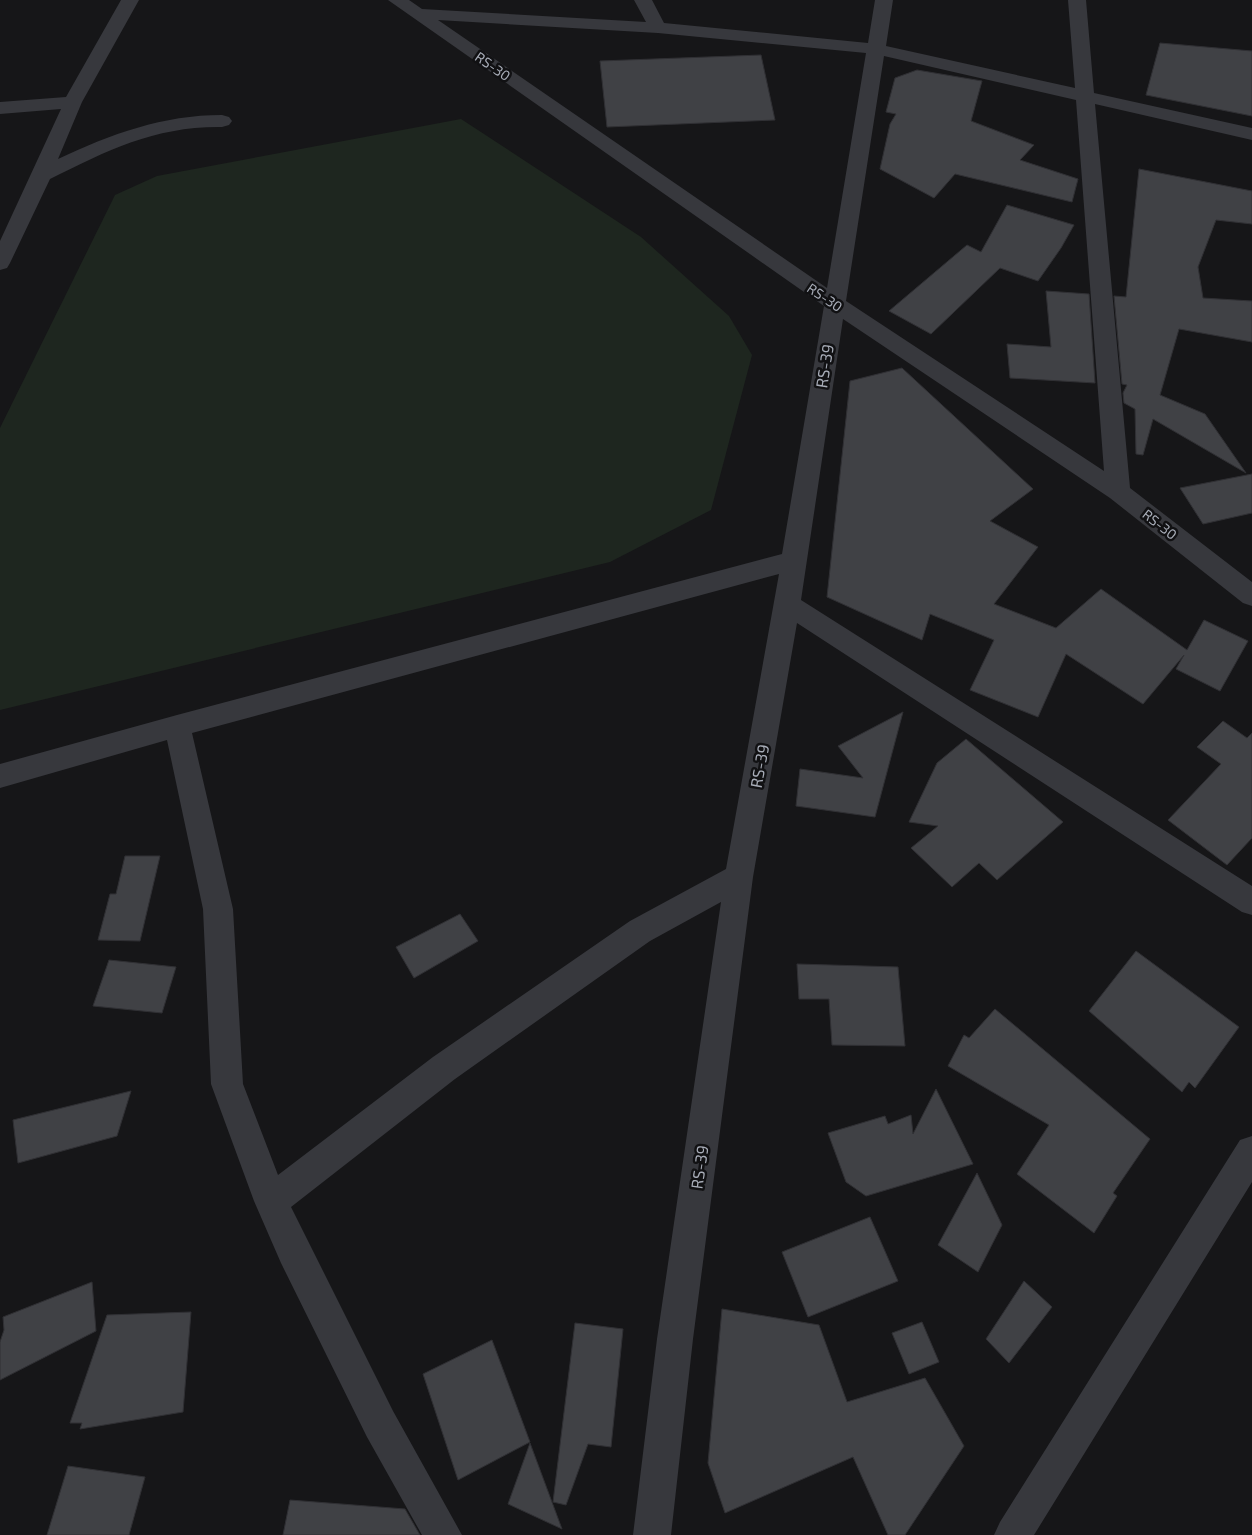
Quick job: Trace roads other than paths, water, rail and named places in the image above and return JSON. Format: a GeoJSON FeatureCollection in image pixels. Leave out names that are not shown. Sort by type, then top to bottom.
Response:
{"type":"FeatureCollection","features":[{"type":"Feature","properties":{"kind":"street"},"geometry":{"type":"LineString","coordinates":[[0,263],[42,175],[73,102],[130,0]]}},
{"type":"Feature","properties":{"kind":"street","name":"RS-30"},"geometry":{"type":"LineString","coordinates":[[397,0],[834,303],[1118,492],[1252,596]]}},
{"type":"Feature","properties":{"kind":"street"},"geometry":{"type":"LineString","coordinates":[[643,0],[658,28]]}},
{"type":"Feature","properties":{"kind":"street","name":"RS-39"},"geometry":{"type":"LineString","coordinates":[[652,1535],[675,1339],[740,877],[788,604],[793,561],[834,303],[884,0]]}},
{"type":"Feature","properties":{"kind":"street"},"geometry":{"type":"LineString","coordinates":[[1077,0],[1118,492]]}},
{"type":"Feature","properties":{"kind":"street"},"geometry":{"type":"LineString","coordinates":[[418,14],[658,28],[877,48],[1252,134]]}},
{"type":"Feature","properties":{"kind":"street"},"geometry":{"type":"LineString","coordinates":[[0,108],[73,102]]}},
{"type":"Feature","properties":{"kind":"street"},"geometry":{"type":"LineString","coordinates":[[42,175],[95,148],[144,130],[201,119],[222,121]]}},
{"type":"Feature","properties":{"kind":"street"},"geometry":{"type":"LineString","coordinates":[[0,776],[177,726],[793,561]]}},
{"type":"Feature","properties":{"kind":"street"},"geometry":{"type":"LineString","coordinates":[[788,604],[1252,902]]}},
{"type":"Feature","properties":{"kind":"street"},"geometry":{"type":"LineString","coordinates":[[177,726],[218,908],[227,1084],[271,1201],[293,1251],[380,1424],[443,1535]]}},
{"type":"Feature","properties":{"kind":"street"},"geometry":{"type":"LineString","coordinates":[[271,1201],[444,1068],[640,931],[740,877]]}},
{"type":"Feature","properties":{"kind":"street"},"geometry":{"type":"LineString","coordinates":[[1013,1535],[1252,1152]]}}]}
